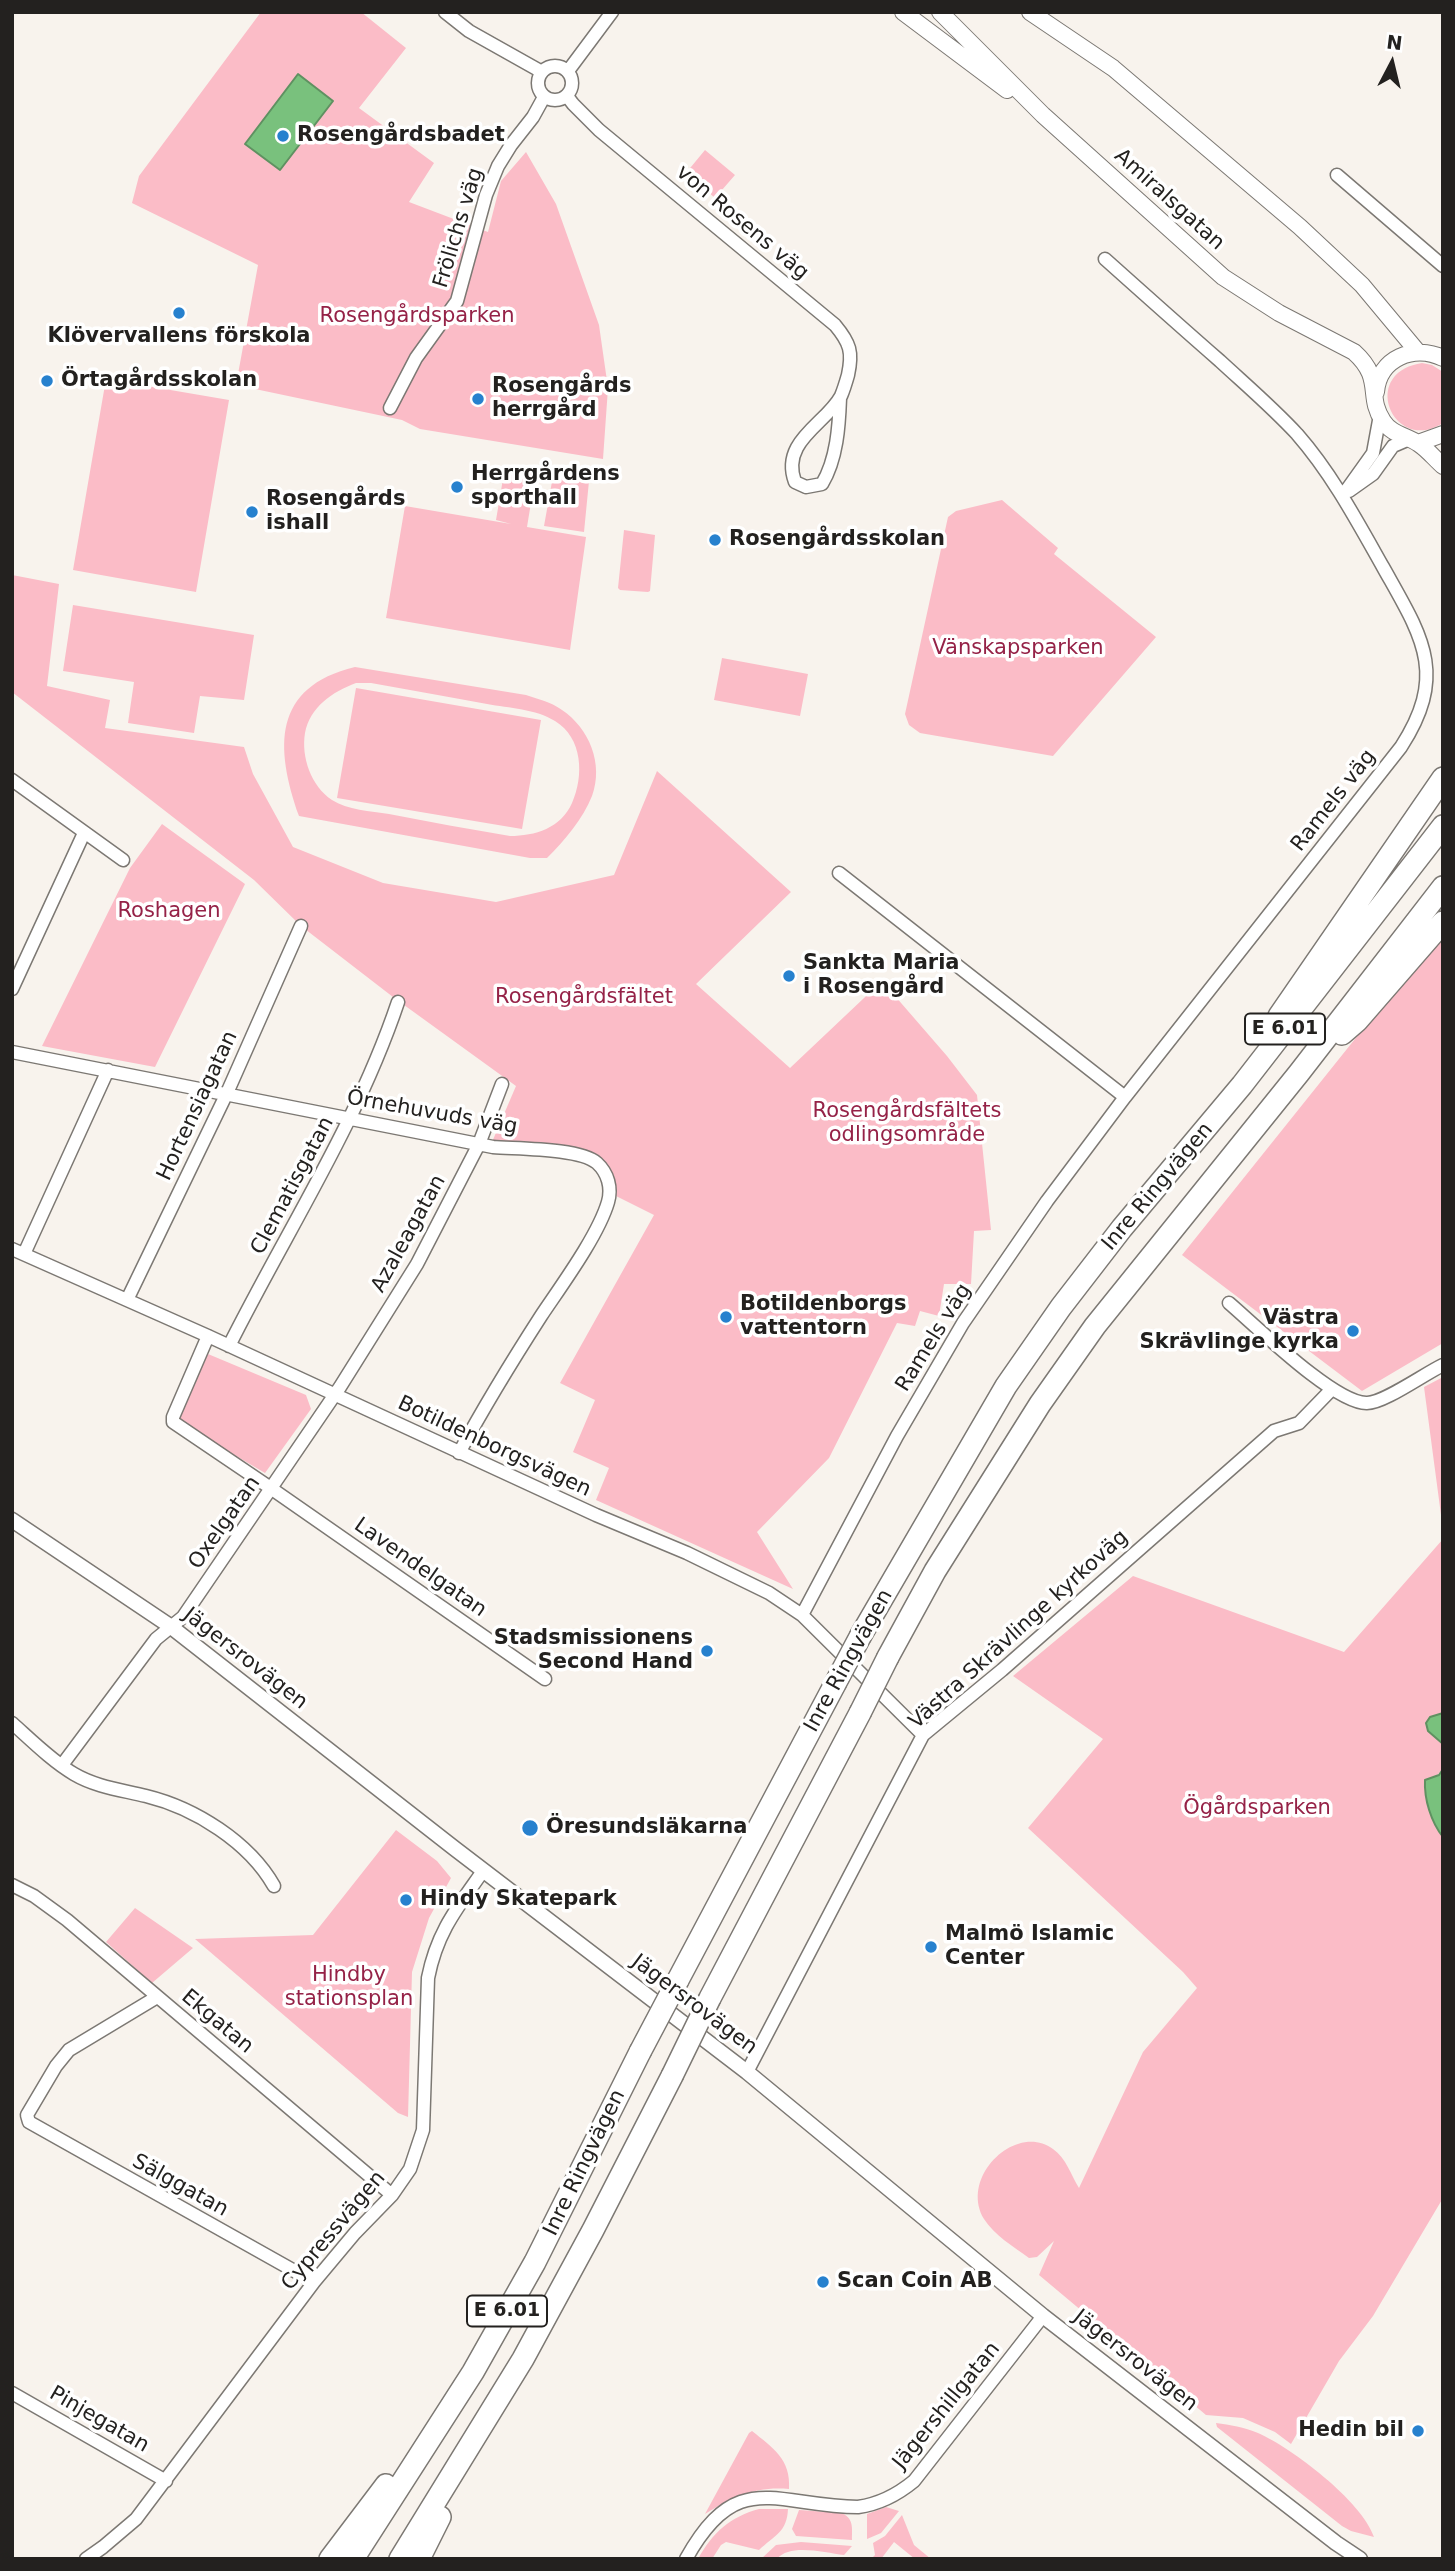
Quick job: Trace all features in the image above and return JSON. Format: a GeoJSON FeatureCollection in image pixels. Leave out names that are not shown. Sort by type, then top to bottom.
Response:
{"type":"FeatureCollection","features":[{"type":"Feature","properties":{"kind":"highway"},"geometry":{"type":"LineString","coordinates":[[1242,1085],[1271,1027],[1443,778]]}},
{"type":"Feature","properties":{"kind":"highway","name":"Inre Ringvägen"},"geometry":{"type":"LineString","coordinates":[[353,2559],[473,2372],[552,2231],[640,2052],[861,1635],[1006,1386],[1122,1228],[1242,1085],[1443,826]]}},
{"type":"Feature","properties":{"kind":"highway","name":"Inre Ringvägen"},"geometry":{"type":"LineString","coordinates":[[400,2559],[523,2358],[593,2230],[710,1998],[935,1571],[1040,1404],[1095,1326],[1299,1073],[1443,887]]}},
{"type":"Feature","properties":{"kind":"highway"},"geometry":{"type":"LineString","coordinates":[[1299,1073],[1357,1021],[1443,922]]}},
{"type":"Feature","properties":{"kind":"highway"},"geometry":{"type":"LineString","coordinates":[[419,2559],[523,2358]]}},
{"type":"Feature","properties":{"kind":"highway"},"geometry":{"type":"LineString","coordinates":[[330,2559],[473,2372]]}},
{"type":"Feature","properties":{"kind":"main road"},"geometry":{"type":"LineString","coordinates":[[903,12],[1044,116]]}},
{"type":"Feature","properties":{"kind":"main road","name":"Amiralsgatan"},"geometry":{"type":"LineString","coordinates":[[940,12],[1044,116],[1223,276],[1279,313],[1354,352],[1365,362],[1372,374],[1380,415]]}},
{"type":"Feature","properties":{"kind":"main road"},"geometry":{"type":"LineString","coordinates":[[1030,12],[1113,68]]}},
{"type":"Feature","properties":{"kind":"main road"},"geometry":{"type":"LineString","coordinates":[[1051,12],[1300,227],[1362,285],[1417,351]]}},
{"type":"Feature","properties":{"kind":"main road"},"geometry":{"type":"LineString","coordinates":[[1375,398],[1376,386],[1385,368],[1399,356],[1417,351],[1443,358]]}},
{"type":"Feature","properties":{"kind":"main road"},"geometry":{"type":"LineString","coordinates":[[1380,415],[1391,430],[1412,441],[1443,466]]}},
{"type":"Feature","properties":{"kind":"main road"},"geometry":{"type":"LineString","coordinates":[[1412,441],[1443,434]]}},
{"type":"Feature","properties":{"kind":"street"},"geometry":{"type":"LineString","coordinates":[[445,12],[469,30],[541,72]]}},
{"type":"Feature","properties":{"kind":"street"},"geometry":{"type":"LineString","coordinates":[[568,71],[612,12]]}},
{"type":"Feature","properties":{"kind":"street"},"geometry":{"type":"LineString","coordinates":[[552,66],[568,71],[572,84],[567,96],[556,101],[544,97],[537,82],[541,72],[552,66]]}},
{"type":"Feature","properties":{"kind":"street","name":"von Rosens väg"},"geometry":{"type":"LineString","coordinates":[[567,96],[599,130],[835,325],[847,340],[852,358],[840,398],[839,424],[828,474],[822,484],[806,488],[795,482],[791,471],[794,453],[810,429],[840,398]]}},
{"type":"Feature","properties":{"kind":"street","name":"Frölichs väg"},"geometry":{"type":"LineString","coordinates":[[390,408],[416,358],[457,301],[486,195],[498,166],[544,97]]}},
{"type":"Feature","properties":{"kind":"street"},"geometry":{"type":"LineString","coordinates":[[1337,175],[1443,266]]}},
{"type":"Feature","properties":{"kind":"street","name":"Ramels väg"},"geometry":{"type":"LineString","coordinates":[[802,1615],[897,1436],[963,1322],[1047,1201],[1125,1097],[1401,747],[1416,725],[1426,685],[1422,642],[1412,615],[1343,495],[1312,453],[1282,418],[1105,259]]}},
{"type":"Feature","properties":{"kind":"street"},"geometry":{"type":"LineString","coordinates":[[1343,495],[1373,453],[1380,415]]}},
{"type":"Feature","properties":{"kind":"street"},"geometry":{"type":"LineString","coordinates":[[1343,495],[1373,474],[1392,446],[1412,441]]}},
{"type":"Feature","properties":{"kind":"street"},"geometry":{"type":"LineString","coordinates":[[12,780],[123,860]]}},
{"type":"Feature","properties":{"kind":"street"},"geometry":{"type":"LineString","coordinates":[[12,989],[84,833]]}},
{"type":"Feature","properties":{"kind":"street"},"geometry":{"type":"LineString","coordinates":[[839,873],[1125,1097]]}},
{"type":"Feature","properties":{"kind":"street","name":"Hortensiagatan"},"geometry":{"type":"LineString","coordinates":[[127,1300],[227,1093],[301,926]]}},
{"type":"Feature","properties":{"kind":"street","name":"Clematisgatan"},"geometry":{"type":"LineString","coordinates":[[229,1346],[351,1118],[382,1050],[398,1002]]}},
{"type":"Feature","properties":{"kind":"street","name":"Örnehuvuds väg"},"geometry":{"type":"LineString","coordinates":[[12,1052],[493,1147],[572,1153],[591,1158],[604,1171],[608,1181],[609,1199],[604,1213],[575,1264],[520,1347],[460,1453]]}},
{"type":"Feature","properties":{"kind":"street"},"geometry":{"type":"LineString","coordinates":[[18,1252],[108,1070]]}},
{"type":"Feature","properties":{"kind":"street","name":"Azaleagatan"},"geometry":{"type":"LineString","coordinates":[[334,1395],[417,1264],[479,1144],[502,1084]]}},
{"type":"Feature","properties":{"kind":"street","name":"Botildenborgsvägen"},"geometry":{"type":"LineString","coordinates":[[18,1252],[208,1336],[596,1515],[687,1553],[769,1593],[802,1615],[923,1735]]}},
{"type":"Feature","properties":{"kind":"street"},"geometry":{"type":"LineString","coordinates":[[1229,1303],[1331,1390],[1338,1395],[1366,1403],[1380,1401],[1443,1364]]}},
{"type":"Feature","properties":{"kind":"street","name":"Lavendelgatan"},"geometry":{"type":"LineString","coordinates":[[208,1336],[173,1422],[545,1679]]}},
{"type":"Feature","properties":{"kind":"street","name":"Västra Skrävlinge kyrkoväg"},"geometry":{"type":"LineString","coordinates":[[747,2072],[923,1735],[1002,1670],[1273,1432],[1299,1423],[1331,1390]]}},
{"type":"Feature","properties":{"kind":"street","name":"Oxelgatan"},"geometry":{"type":"LineString","coordinates":[[62,1765],[156,1639],[183,1616],[334,1395]]}},
{"type":"Feature","properties":{"kind":"street","name":"Jägersrovägen"},"geometry":{"type":"LineString","coordinates":[[12,1520],[170,1626],[483,1871],[747,2072],[1043,2316],[1360,2559]]}},
{"type":"Feature","properties":{"kind":"street"},"geometry":{"type":"LineString","coordinates":[[12,1723],[74,1774],[96,1784],[150,1797],[187,1810],[225,1833],[265,1870],[274,1886]]}},
{"type":"Feature","properties":{"kind":"street","name":"Cypressvägen"},"geometry":{"type":"LineString","coordinates":[[86,2559],[136,2519],[314,2282],[355,2233],[392,2196],[410,2169],[423,2130],[428,1978],[433,1956],[443,1928],[483,1871]]}},
{"type":"Feature","properties":{"kind":"street","name":"Ekgatan"},"geometry":{"type":"LineString","coordinates":[[12,1885],[34,1896],[67,1920],[392,2196]]}},
{"type":"Feature","properties":{"kind":"street","name":"Sälggatan"},"geometry":{"type":"LineString","coordinates":[[157,1997],[69,2050],[56,2066],[27,2115],[29,2122],[314,2282]]}},
{"type":"Feature","properties":{"kind":"street","name":"Jägershillgatan"},"geometry":{"type":"LineString","coordinates":[[686,2559],[715,2517],[732,2505],[753,2498],[768,2497],[858,2507],[895,2496],[922,2472],[1043,2316]]}},
{"type":"Feature","properties":{"kind":"street","name":"Pinjegatan"},"geometry":{"type":"LineString","coordinates":[[12,2393],[166,2481]]}},
{"type":"Feature","properties":{"kind":"street","name":"Jägersrovägen"},"geometry":{"type":"LineString","coordinates":[[1336,2543],[1350,2559]]}},
{"type":"Feature","properties":{"kind":"green space","name":"Rosengårdsparken"},"geometry":{"type":"Polygon","coordinates":[[[261,12],[361,12],[406,48],[359,108],[434,163],[409,202],[488,232],[501,181],[526,152],[556,204],[599,325],[608,388],[603,459],[420,429],[402,420],[236,385],[258,265],[132,203],[139,176],[261,12]]]}},
{"type":"Feature","properties":{"kind":"green space"},"geometry":{"type":"Polygon","coordinates":[[[705,150],[735,175],[715,198],[686,173],[705,150]]]}},
{"type":"Feature","properties":{"kind":"green space"},"geometry":{"type":"Polygon","coordinates":[[[1422,363],[1432,365],[1443,372],[1443,423],[1425,430],[1410,429],[1398,421],[1390,409],[1388,395],[1391,381],[1403,370],[1422,363]]]}},
{"type":"Feature","properties":{"kind":"green space"},"geometry":{"type":"Polygon","coordinates":[[[106,379],[229,400],[196,592],[73,570],[106,379]]]}},
{"type":"Feature","properties":{"kind":"green space"},"geometry":{"type":"Polygon","coordinates":[[[505,467],[536,472],[527,527],[586,537],[570,650],[386,618],[405,506],[511,524],[496,520],[505,467]]]}},
{"type":"Feature","properties":{"kind":"green space"},"geometry":{"type":"Polygon","coordinates":[[[553,476],[589,481],[584,532],[544,526],[553,476]]]}},
{"type":"Feature","properties":{"kind":"green space","name":"Vänskapsparken"},"geometry":{"type":"Polygon","coordinates":[[[1002,500],[1058,548],[1054,554],[1156,637],[1053,756],[920,733],[909,725],[905,714],[948,517],[956,511],[1002,500]]]}},
{"type":"Feature","properties":{"kind":"green space"},"geometry":{"type":"Polygon","coordinates":[[[624,530],[655,535],[648,592],[618,588],[624,530]]]}},
{"type":"Feature","properties":{"kind":"green space","name":"Rosengårdsfältet"},"geometry":{"type":"Polygon","coordinates":[[[12,575],[59,584],[47,686],[110,700],[105,728],[244,747],[253,774],[293,847],[383,883],[496,902],[614,875],[657,771],[791,892],[696,984],[790,1068],[882,981],[947,1056],[977,1095],[991,1230],[974,1231],[971,1284],[944,1284],[939,1316],[920,1311],[915,1326],[897,1323],[829,1458],[757,1532],[793,1589],[596,1500],[609,1468],[573,1452],[595,1400],[560,1383],[654,1215],[616,1196],[607,1165],[590,1152],[563,1146],[492,1142],[516,1086],[301,926],[254,880],[12,692],[12,575]]]}},
{"type":"Feature","properties":{"kind":"green space"},"geometry":{"type":"Polygon","coordinates":[[[73,605],[254,635],[244,700],[200,696],[194,733],[128,723],[134,682],[63,671],[73,605]]]}},
{"type":"Feature","properties":{"kind":"green space"},"geometry":{"type":"Polygon","coordinates":[[[722,658],[808,674],[800,716],[714,700],[722,658]]]}},
{"type":"Feature","properties":{"kind":"green space"},"geometry":{"type":"Polygon","coordinates":[[[355,667],[526,695],[553,705],[572,718],[592,748],[595,784],[584,813],[547,858],[530,858],[299,816],[286,767],[284,744],[287,724],[294,705],[308,689],[328,676],[355,667]],[[356,683],[323,702],[312,715],[305,733],[309,770],[318,787],[332,800],[359,810],[510,836],[546,829],[567,812],[576,792],[578,758],[571,737],[555,721],[522,710],[371,683],[356,683]]]}},
{"type":"Feature","properties":{"kind":"green space"},"geometry":{"type":"Polygon","coordinates":[[[356,688],[541,720],[522,829],[337,798],[356,688]]]}},
{"type":"Feature","properties":{"kind":"green space","name":"Roshagen"},"geometry":{"type":"Polygon","coordinates":[[[162,824],[245,884],[155,1067],[42,1046],[130,868],[162,824]]]}},
{"type":"Feature","properties":{"kind":"green space"},"geometry":{"type":"Polygon","coordinates":[[[1443,935],[1443,1343],[1362,1391],[1182,1255],[1407,974],[1443,935]]]}},
{"type":"Feature","properties":{"kind":"green space"},"geometry":{"type":"Polygon","coordinates":[[[208,1354],[306,1395],[311,1409],[265,1473],[182,1424],[179,1415],[208,1354]]]}},
{"type":"Feature","properties":{"kind":"green space"},"geometry":{"type":"Polygon","coordinates":[[[1443,1377],[1443,1530],[1424,1387],[1443,1377]]]}},
{"type":"Feature","properties":{"kind":"green space","name":"Ögårdsparken"},"geometry":{"type":"Polygon","coordinates":[[[1443,1539],[1443,1713],[1430,1717],[1428,1731],[1443,1743],[1443,1769],[1425,1788],[1433,1820],[1443,1837],[1443,2198],[1373,2316],[1339,2361],[1291,2444],[1275,2432],[1243,2418],[1206,2415],[1039,2275],[1054,2241],[1037,2257],[1029,2258],[988,2225],[978,2203],[979,2187],[985,2171],[995,2158],[1008,2148],[1023,2143],[1038,2143],[1058,2153],[1079,2188],[1143,2052],[1197,1988],[1028,1828],[1103,1739],[1013,1676],[1133,1576],[1344,1652],[1443,1539]]]}},
{"type":"Feature","properties":{"kind":"green space","name":"Hindby stationsplan"},"geometry":{"type":"Polygon","coordinates":[[[396,1830],[437,1861],[451,1878],[429,1918],[412,1972],[408,2117],[398,2113],[195,1939],[313,1935],[396,1830]]]}},
{"type":"Feature","properties":{"kind":"green space"},"geometry":{"type":"Polygon","coordinates":[[[135,1908],[193,1948],[152,1983],[106,1942],[135,1908]]]}},
{"type":"Feature","properties":{"kind":"green space"},"geometry":{"type":"Polygon","coordinates":[[[1216,2423],[1258,2433],[1306,2463],[1356,2508],[1374,2537],[1342,2526],[1217,2427],[1216,2423]]]}},
{"type":"Feature","properties":{"kind":"green space"},"geometry":{"type":"Polygon","coordinates":[[[752,2431],[784,2462],[789,2489],[755,2491],[725,2502],[705,2514],[749,2433],[752,2431]]]}},
{"type":"Feature","properties":{"kind":"green space"},"geometry":{"type":"Polygon","coordinates":[[[886,2507],[899,2511],[881,2533],[867,2539],[867,2514],[886,2507]]]}},
{"type":"Feature","properties":{"kind":"green space"},"geometry":{"type":"Polygon","coordinates":[[[759,2509],[788,2509],[783,2528],[759,2550],[726,2542],[712,2559],[698,2559],[723,2527],[739,2516],[759,2509]]]}},
{"type":"Feature","properties":{"kind":"green space"},"geometry":{"type":"Polygon","coordinates":[[[799,2510],[846,2515],[852,2528],[852,2540],[796,2536],[792,2529],[799,2510]]]}},
{"type":"Feature","properties":{"kind":"green space"},"geometry":{"type":"Polygon","coordinates":[[[902,2515],[914,2545],[931,2559],[915,2559],[894,2542],[881,2559],[871,2559],[875,2555],[873,2543],[885,2536],[902,2515]]]}},
{"type":"Feature","properties":{"kind":"green space"},"geometry":{"type":"Polygon","coordinates":[[[801,2542],[852,2546],[844,2555],[799,2550],[790,2551],[777,2559],[761,2559],[776,2545],[801,2542]]]}},
{"type":"Feature","properties":{"kind":"shaded area"},"geometry":{"type":"Polygon","coordinates":[[[298,74],[333,101],[280,170],[245,144],[298,74]]]}},
{"type":"Feature","properties":{"kind":"shaded area"},"geometry":{"type":"Polygon","coordinates":[[[1443,1713],[1443,1744],[1428,1731],[1426,1723],[1430,1717],[1443,1713]]]}},
{"type":"Feature","properties":{"kind":"shaded area"},"geometry":{"type":"Polygon","coordinates":[[[1443,1769],[1443,1837],[1427,1802],[1425,1780],[1439,1775],[1443,1769]]]}},
{"type":"Feature","properties":{"kind":"place","name":"Rosengårdsbadet"},"geometry":{"type":"Point","coordinates":[283,136]}},
{"type":"Feature","properties":{"kind":"place","name":"Klövervallens förskola"},"geometry":{"type":"Point","coordinates":[179,313]}},
{"type":"Feature","properties":{"kind":"place","name":"Örtagårdsskolan"},"geometry":{"type":"Point","coordinates":[47,381]}},
{"type":"Feature","properties":{"kind":"place","name":"Rosengårds herrgård"},"geometry":{"type":"Point","coordinates":[478,399]}},
{"type":"Feature","properties":{"kind":"place","name":"Herrgårdens sporthall"},"geometry":{"type":"Point","coordinates":[457,487]}},
{"type":"Feature","properties":{"kind":"place","name":"Rosengårds ishall"},"geometry":{"type":"Point","coordinates":[252,512]}},
{"type":"Feature","properties":{"kind":"place","name":"Rosengårdsskolan"},"geometry":{"type":"Point","coordinates":[715,540]}},
{"type":"Feature","properties":{"kind":"place","name":"Sankta Maria i Rosengård"},"geometry":{"type":"Point","coordinates":[789,976]}},
{"type":"Feature","properties":{"kind":"place","name":"Botildenborgs vattentorn"},"geometry":{"type":"Point","coordinates":[726,1317]}},
{"type":"Feature","properties":{"kind":"place","name":"Västra Skrävlinge kyrka"},"geometry":{"type":"Point","coordinates":[1353,1331]}},
{"type":"Feature","properties":{"kind":"place","name":"Stadsmissionens Second Hand"},"geometry":{"type":"Point","coordinates":[707,1651]}},
{"type":"Feature","properties":{"kind":"place","name":"Öresundsläkarna"},"geometry":{"type":"Point","coordinates":[530,1828]}},
{"type":"Feature","properties":{"kind":"place","name":"Hindy Skatepark"},"geometry":{"type":"Point","coordinates":[406,1900]}},
{"type":"Feature","properties":{"kind":"place","name":"Malmö Islamic Center"},"geometry":{"type":"Point","coordinates":[931,1947]}},
{"type":"Feature","properties":{"kind":"place","name":"Scan Coin AB"},"geometry":{"type":"Point","coordinates":[823,2282]}},
{"type":"Feature","properties":{"kind":"place","name":"Hedin bil"},"geometry":{"type":"Point","coordinates":[1418,2431]}},
{"type":"Feature","properties":{"kind":"park label","name":"Rosengårdsfältets odlingsområde"},"geometry":{"type":"Point","coordinates":[907,1124]}}]}
